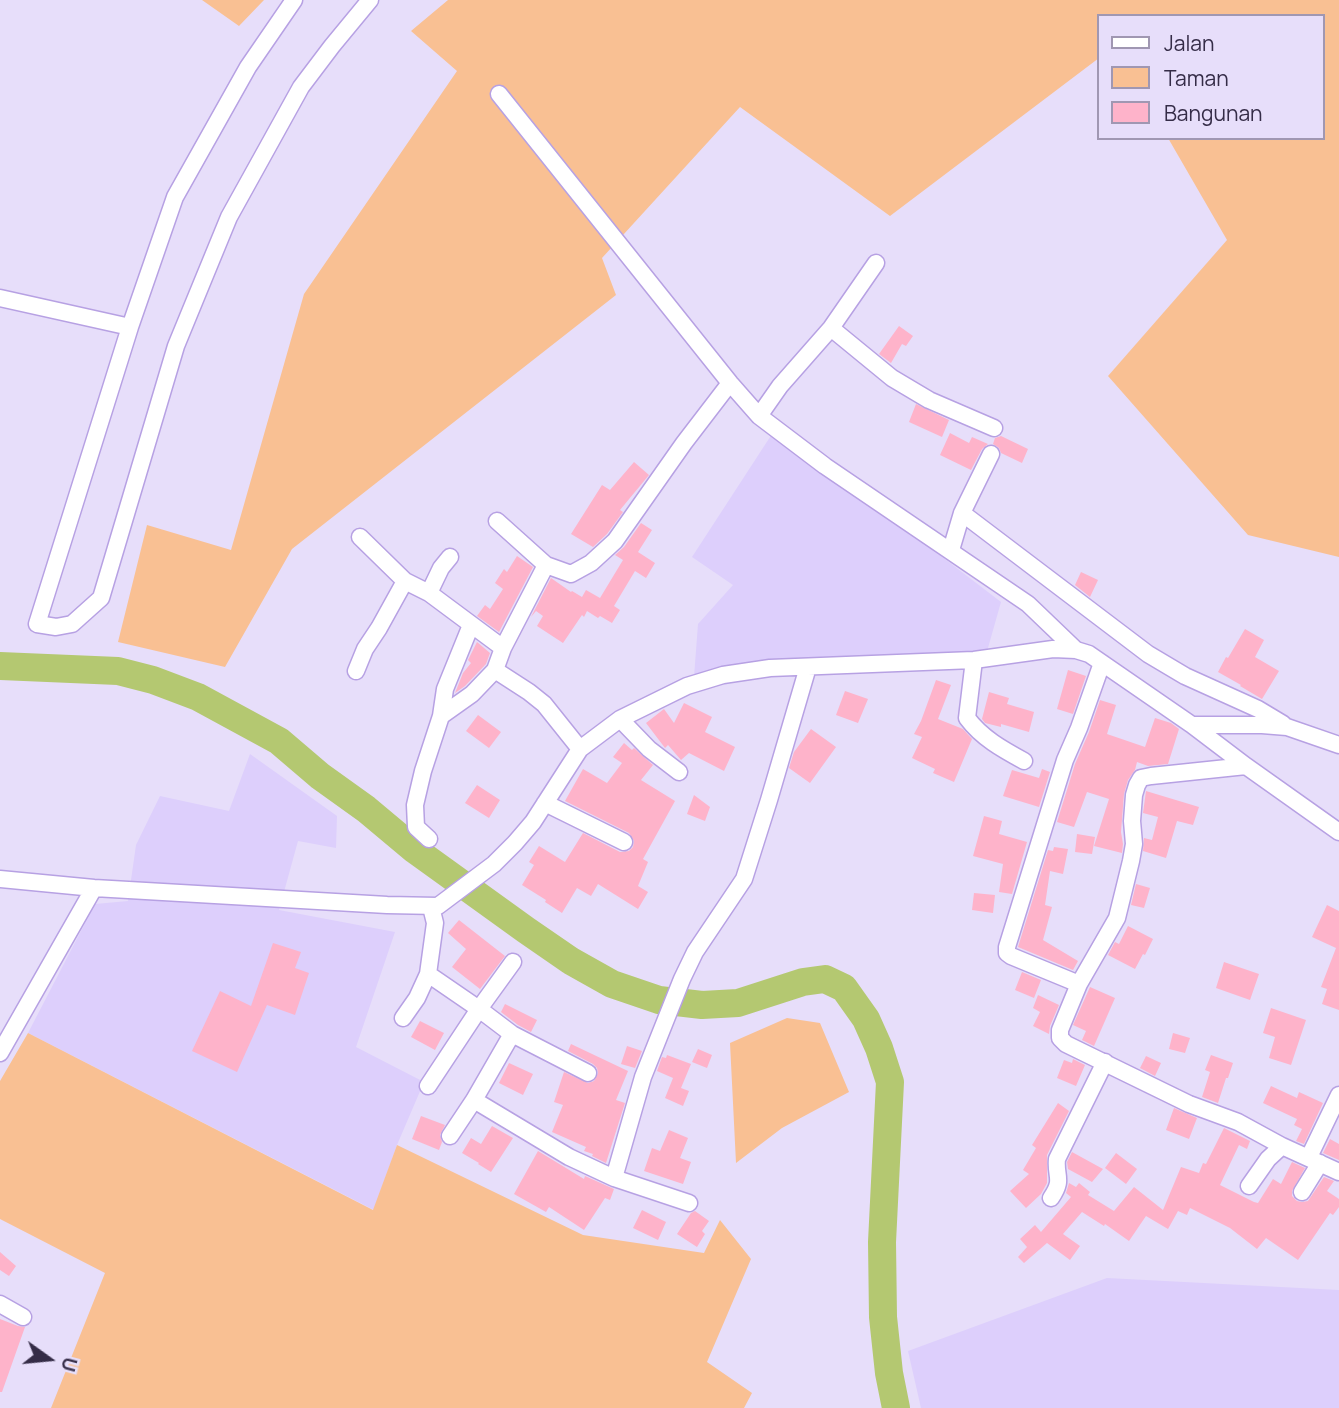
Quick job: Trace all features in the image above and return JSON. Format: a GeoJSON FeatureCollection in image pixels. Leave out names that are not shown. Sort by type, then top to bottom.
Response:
{"type":"FeatureCollection","features":[{"type":"Feature","properties":{"kind":"street"},"geometry":{"type":"LineString","coordinates":[[294,0],[248,67],[175,197],[130,327],[37,624],[56,627],[72,624],[101,598],[176,346],[229,217],[301,87],[370,0]]}},
{"type":"Feature","properties":{"kind":"street"},"geometry":{"type":"LineString","coordinates":[[499,94],[730,383],[825,466],[952,546],[1028,604],[1076,650]]}},
{"type":"Feature","properties":{"kind":"street"},"geometry":{"type":"LineString","coordinates":[[763,411],[780,386],[831,328],[876,263]]}},
{"type":"Feature","properties":{"kind":"street"},"geometry":{"type":"LineString","coordinates":[[0,298],[130,327]]}},
{"type":"Feature","properties":{"kind":"street"},"geometry":{"type":"LineString","coordinates":[[831,328],[892,378],[929,400],[994,428]]}},
{"type":"Feature","properties":{"kind":"street"},"geometry":{"type":"LineString","coordinates":[[497,521],[546,565],[570,574],[592,563],[615,541],[730,383]]}},
{"type":"Feature","properties":{"kind":"street"},"geometry":{"type":"LineString","coordinates":[[952,546],[960,519],[991,454]]}},
{"type":"Feature","properties":{"kind":"street"},"geometry":{"type":"LineString","coordinates":[[960,519],[1148,654],[1185,676],[1258,709],[1287,727]]}},
{"type":"Feature","properties":{"kind":"street"},"geometry":{"type":"LineString","coordinates":[[360,537],[405,581],[429,593],[503,648]]}},
{"type":"Feature","properties":{"kind":"street"},"geometry":{"type":"LineString","coordinates":[[429,593],[441,568],[450,557]]}},
{"type":"Feature","properties":{"kind":"street"},"geometry":{"type":"LineString","coordinates":[[441,716],[472,694],[495,670],[503,648],[546,565]]}},
{"type":"Feature","properties":{"kind":"street"},"geometry":{"type":"LineString","coordinates":[[356,671],[365,649],[405,581]]}},
{"type":"Feature","properties":{"kind":"street"},"geometry":{"type":"LineString","coordinates":[[429,839],[416,827],[415,805],[441,716],[445,688],[471,625]]}},
{"type":"Feature","properties":{"kind":"street"},"geometry":{"type":"LineString","coordinates":[[0,879],[94,888],[435,906],[480,875],[515,844],[533,822],[580,750],[620,719],[687,686],[723,676],[770,668],[974,660],[1053,649],[1076,650],[1089,654],[1192,724],[1339,832]]}},
{"type":"Feature","properties":{"kind":"street"},"geometry":{"type":"LineString","coordinates":[[974,660],[967,718],[975,729],[992,743],[1024,761]]}},
{"type":"Feature","properties":{"kind":"street"},"geometry":{"type":"LineString","coordinates":[[1079,984],[1011,956],[1007,953],[1007,947],[1065,760],[1101,663]]}},
{"type":"Feature","properties":{"kind":"street"},"geometry":{"type":"LineString","coordinates":[[614,1178],[643,1077],[682,979],[695,952],[744,879],[808,667]]}},
{"type":"Feature","properties":{"kind":"street"},"geometry":{"type":"LineString","coordinates":[[495,670],[544,704],[580,750]]}},
{"type":"Feature","properties":{"kind":"street"},"geometry":{"type":"LineString","coordinates":[[620,719],[649,749],[679,772]]}},
{"type":"Feature","properties":{"kind":"street"},"geometry":{"type":"LineString","coordinates":[[1192,724],[1262,724],[1287,727],[1339,744]]}},
{"type":"Feature","properties":{"kind":"street"},"geometry":{"type":"LineString","coordinates":[[1246,766],[1141,778],[1134,795],[1134,844],[1131,861],[1116,918],[1079,984],[1060,1030],[1060,1038],[1066,1044],[1189,1104],[1238,1122],[1339,1172]]}},
{"type":"Feature","properties":{"kind":"street"},"geometry":{"type":"LineString","coordinates":[[545,803],[624,842]]}},
{"type":"Feature","properties":{"kind":"street"},"geometry":{"type":"LineString","coordinates":[[0,1053],[94,888]]}},
{"type":"Feature","properties":{"kind":"street"},"geometry":{"type":"LineString","coordinates":[[403,1018],[417,998],[428,974],[435,906]]}},
{"type":"Feature","properties":{"kind":"street"},"geometry":{"type":"LineString","coordinates":[[428,1086],[513,962]]}},
{"type":"Feature","properties":{"kind":"street"},"geometry":{"type":"LineString","coordinates":[[428,974],[512,1034],[588,1073]]}},
{"type":"Feature","properties":{"kind":"street"},"geometry":{"type":"LineString","coordinates":[[450,1136],[512,1034]]}},
{"type":"Feature","properties":{"kind":"street"},"geometry":{"type":"LineString","coordinates":[[1051,1198],[1058,1188],[1057,1159],[1105,1062]]}},
{"type":"Feature","properties":{"kind":"street"},"geometry":{"type":"LineString","coordinates":[[1302,1192],[1339,1095]]}},
{"type":"Feature","properties":{"kind":"street"},"geometry":{"type":"LineString","coordinates":[[474,1100],[569,1157],[614,1178],[689,1203]]}},
{"type":"Feature","properties":{"kind":"street"},"geometry":{"type":"LineString","coordinates":[[1249,1186],[1268,1158],[1282,1146]]}},
{"type":"Feature","properties":{"kind":"street"},"geometry":{"type":"LineString","coordinates":[[0,1304],[23,1317]]}},
{"type":"Feature","properties":{"kind":"shaded area"},"geometry":{"type":"Polygon","coordinates":[[[772,434],[890,517],[1001,602],[984,662],[924,670],[829,662],[694,677],[698,624],[733,585],[692,557],[772,434]]]}},
{"type":"Feature","properties":{"kind":"shaded area"},"geometry":{"type":"Polygon","coordinates":[[[250,754],[337,816],[336,848],[298,841],[279,910],[395,932],[356,1047],[424,1082],[397,1145],[374,1210],[28,1033],[95,904],[128,901],[136,845],[160,796],[229,811],[250,754]]]}},
{"type":"Feature","properties":{"kind":"shaded area"},"geometry":{"type":"Polygon","coordinates":[[[1107,1278],[1339,1290],[1339,1408],[921,1408],[908,1351],[1107,1278]]]}},
{"type":"Feature","properties":{"kind":"green space"},"geometry":{"type":"Polygon","coordinates":[[[202,0],[264,0],[239,26],[202,0]]]}},
{"type":"Feature","properties":{"kind":"green space"},"geometry":{"type":"Polygon","coordinates":[[[448,0],[1339,0],[1339,557],[1248,535],[1108,376],[1227,240],[1169,140],[1325,140],[1325,14],[1098,14],[1098,59],[890,216],[740,107],[602,258],[616,295],[292,549],[225,667],[118,642],[147,525],[231,550],[304,294],[457,71],[411,31],[448,0]]]}},
{"type":"Feature","properties":{"kind":"green space"},"geometry":{"type":"Polygon","coordinates":[[[787,1018],[820,1023],[849,1092],[782,1128],[736,1163],[730,1043],[787,1018]]]}},
{"type":"Feature","properties":{"kind":"green space"},"geometry":{"type":"Polygon","coordinates":[[[28,1033],[373,1210],[397,1145],[583,1235],[704,1253],[720,1220],[751,1259],[707,1362],[752,1393],[744,1408],[51,1408],[105,1273],[0,1219],[0,1081],[28,1033]]]}},
{"type":"Feature","properties":{"kind":"building"},"geometry":{"type":"Polygon","coordinates":[[[899,326],[913,336],[906,346],[902,344],[891,363],[879,354],[899,326]]]}},
{"type":"Feature","properties":{"kind":"building"},"geometry":{"type":"Polygon","coordinates":[[[916,404],[949,420],[942,437],[909,422],[916,404]]]}},
{"type":"Feature","properties":{"kind":"building"},"geometry":{"type":"Polygon","coordinates":[[[950,433],[969,443],[972,437],[988,444],[982,449],[971,470],[940,455],[950,433]]]}},
{"type":"Feature","properties":{"kind":"building"},"geometry":{"type":"Polygon","coordinates":[[[1001,436],[1028,449],[1022,463],[1001,453],[993,444],[995,438],[1001,436]]]}},
{"type":"Feature","properties":{"kind":"building"},"geometry":{"type":"Polygon","coordinates":[[[634,462],[649,475],[620,510],[623,512],[607,534],[593,547],[571,534],[602,485],[610,490],[634,462]]]}},
{"type":"Feature","properties":{"kind":"building"},"geometry":{"type":"Polygon","coordinates":[[[641,523],[652,530],[638,552],[655,563],[646,578],[635,571],[614,606],[620,610],[612,623],[587,611],[563,643],[537,626],[543,616],[536,611],[531,617],[551,578],[582,597],[586,590],[600,598],[623,560],[615,555],[641,523]]]}},
{"type":"Feature","properties":{"kind":"building"},"geometry":{"type":"Polygon","coordinates":[[[517,556],[533,567],[499,632],[477,616],[485,605],[490,609],[503,589],[495,583],[504,569],[507,572],[517,556]]]}},
{"type":"Feature","properties":{"kind":"building"},"geometry":{"type":"Polygon","coordinates":[[[1081,572],[1098,580],[1090,597],[1075,585],[1081,572]]]}},
{"type":"Feature","properties":{"kind":"building"},"geometry":{"type":"Polygon","coordinates":[[[1245,629],[1264,640],[1255,657],[1279,671],[1262,699],[1218,672],[1245,629]]]}},
{"type":"Feature","properties":{"kind":"building"},"geometry":{"type":"Polygon","coordinates":[[[477,642],[490,653],[486,664],[455,693],[463,673],[471,663],[468,660],[477,642]]]}},
{"type":"Feature","properties":{"kind":"building"},"geometry":{"type":"Polygon","coordinates":[[[1068,670],[1086,676],[1073,714],[1057,709],[1068,670]]]}},
{"type":"Feature","properties":{"kind":"building"},"geometry":{"type":"Polygon","coordinates":[[[936,680],[951,685],[938,719],[963,729],[972,739],[954,782],[933,773],[935,769],[912,758],[922,737],[914,734],[936,680]]]}},
{"type":"Feature","properties":{"kind":"building"},"geometry":{"type":"Polygon","coordinates":[[[845,691],[868,699],[858,723],[836,715],[845,691]]]}},
{"type":"Feature","properties":{"kind":"building"},"geometry":{"type":"Polygon","coordinates":[[[989,692],[1009,698],[1007,704],[1034,712],[1029,732],[1001,724],[1001,727],[985,723],[982,719],[989,692]]]}},
{"type":"Feature","properties":{"kind":"building"},"geometry":{"type":"Polygon","coordinates":[[[1100,700],[1116,705],[1107,734],[1145,747],[1155,718],[1171,723],[1179,729],[1168,764],[1148,766],[1137,762],[1128,780],[1124,794],[1122,853],[1094,846],[1109,799],[1087,792],[1074,827],[1057,822],[1075,764],[1100,700]]]}},
{"type":"Feature","properties":{"kind":"building"},"geometry":{"type":"Polygon","coordinates":[[[684,703],[712,717],[705,732],[735,747],[724,771],[689,753],[681,760],[668,745],[665,748],[646,723],[664,709],[674,723],[684,703]]]}},
{"type":"Feature","properties":{"kind":"building"},"geometry":{"type":"Polygon","coordinates":[[[478,715],[501,732],[489,748],[466,731],[478,715]]]}},
{"type":"Feature","properties":{"kind":"building"},"geometry":{"type":"Polygon","coordinates":[[[811,729],[836,747],[810,783],[789,768],[794,752],[811,729]]]}},
{"type":"Feature","properties":{"kind":"building"},"geometry":{"type":"Polygon","coordinates":[[[624,743],[653,765],[641,780],[675,801],[643,859],[648,862],[638,886],[648,892],[638,909],[598,884],[591,896],[577,888],[562,913],[522,885],[534,865],[529,862],[539,846],[565,862],[583,833],[620,852],[629,851],[633,847],[634,841],[629,833],[565,801],[583,769],[607,783],[622,763],[613,757],[624,743]]]}},
{"type":"Feature","properties":{"kind":"building"},"geometry":{"type":"Polygon","coordinates":[[[1042,769],[1050,772],[1039,807],[1003,796],[1012,770],[1039,778],[1042,769]]]}},
{"type":"Feature","properties":{"kind":"building"},"geometry":{"type":"Polygon","coordinates":[[[477,785],[500,800],[489,818],[465,803],[477,785]]]}},
{"type":"Feature","properties":{"kind":"building"},"geometry":{"type":"Polygon","coordinates":[[[1146,791],[1199,807],[1193,825],[1177,821],[1166,858],[1143,851],[1144,838],[1152,840],[1158,817],[1143,813],[1146,791]]]}},
{"type":"Feature","properties":{"kind":"building"},"geometry":{"type":"Polygon","coordinates":[[[694,795],[710,807],[705,821],[687,814],[694,795]]]}},
{"type":"Feature","properties":{"kind":"building"},"geometry":{"type":"Polygon","coordinates":[[[984,816],[1002,821],[999,834],[1027,842],[1012,894],[999,892],[1003,864],[973,856],[984,816]]]}},
{"type":"Feature","properties":{"kind":"building"},"geometry":{"type":"Polygon","coordinates":[[[1077,834],[1095,837],[1092,854],[1075,852],[1077,834]]]}},
{"type":"Feature","properties":{"kind":"building"},"geometry":{"type":"Polygon","coordinates":[[[1054,847],[1068,849],[1063,874],[1050,871],[1045,905],[1052,907],[1043,940],[1078,961],[1073,970],[1018,947],[1048,850],[1053,851],[1054,847]]]}},
{"type":"Feature","properties":{"kind":"building"},"geometry":{"type":"Polygon","coordinates":[[[1136,884],[1150,888],[1144,908],[1131,905],[1136,884]]]}},
{"type":"Feature","properties":{"kind":"building"},"geometry":{"type":"Polygon","coordinates":[[[974,893],[995,895],[993,913],[972,910],[974,893]]]}},
{"type":"Feature","properties":{"kind":"building"},"geometry":{"type":"Polygon","coordinates":[[[1327,905],[1339,911],[1339,1010],[1322,1004],[1327,989],[1321,987],[1336,948],[1312,937],[1327,905]]]}},
{"type":"Feature","properties":{"kind":"building"},"geometry":{"type":"Polygon","coordinates":[[[459,920],[505,956],[480,989],[452,967],[466,949],[448,933],[459,920]]]}},
{"type":"Feature","properties":{"kind":"building"},"geometry":{"type":"Polygon","coordinates":[[[1128,926],[1153,939],[1135,969],[1108,955],[1115,942],[1119,944],[1128,926]]]}},
{"type":"Feature","properties":{"kind":"building"},"geometry":{"type":"Polygon","coordinates":[[[273,943],[301,952],[295,968],[309,973],[295,1015],[267,1005],[237,1072],[192,1051],[220,991],[251,1006],[273,943]]]}},
{"type":"Feature","properties":{"kind":"building"},"geometry":{"type":"Polygon","coordinates":[[[1224,962],[1259,974],[1250,1000],[1216,988],[1224,962]]]}},
{"type":"Feature","properties":{"kind":"building"},"geometry":{"type":"Polygon","coordinates":[[[1022,972],[1041,980],[1034,998],[1015,990],[1022,972]]]}},
{"type":"Feature","properties":{"kind":"building"},"geometry":{"type":"Polygon","coordinates":[[[1090,987],[1115,998],[1094,1046],[1082,1040],[1086,1031],[1073,1025],[1090,987]]]}},
{"type":"Feature","properties":{"kind":"building"},"geometry":{"type":"Polygon","coordinates":[[[1038,995],[1059,1005],[1049,1034],[1033,1026],[1040,1012],[1033,1008],[1038,995]]]}},
{"type":"Feature","properties":{"kind":"building"},"geometry":{"type":"Polygon","coordinates":[[[505,1004],[537,1020],[531,1032],[501,1012],[505,1004]]]}},
{"type":"Feature","properties":{"kind":"building"},"geometry":{"type":"Polygon","coordinates":[[[1271,1008],[1306,1020],[1291,1065],[1269,1058],[1275,1037],[1263,1033],[1271,1008]]]}},
{"type":"Feature","properties":{"kind":"building"},"geometry":{"type":"Polygon","coordinates":[[[420,1021],[444,1033],[435,1050],[411,1037],[420,1021]]]}},
{"type":"Feature","properties":{"kind":"building"},"geometry":{"type":"Polygon","coordinates":[[[1173,1033],[1190,1038],[1185,1053],[1169,1049],[1173,1033]]]}},
{"type":"Feature","properties":{"kind":"building"},"geometry":{"type":"Polygon","coordinates":[[[571,1044],[628,1071],[616,1100],[625,1103],[606,1163],[584,1151],[586,1147],[552,1132],[563,1105],[554,1102],[564,1072],[588,1083],[594,1081],[598,1073],[593,1064],[568,1051],[571,1044]]]}},
{"type":"Feature","properties":{"kind":"building"},"geometry":{"type":"Polygon","coordinates":[[[627,1046],[642,1051],[635,1068],[621,1064],[627,1046]]]}},
{"type":"Feature","properties":{"kind":"building"},"geometry":{"type":"Polygon","coordinates":[[[698,1049],[712,1055],[707,1068],[692,1062],[698,1049]]]}},
{"type":"Feature","properties":{"kind":"building"},"geometry":{"type":"Polygon","coordinates":[[[667,1055],[691,1064],[681,1088],[689,1091],[683,1106],[665,1098],[673,1078],[657,1071],[662,1057],[666,1058],[667,1055]]]}},
{"type":"Feature","properties":{"kind":"building"},"geometry":{"type":"Polygon","coordinates":[[[1211,1055],[1233,1063],[1218,1103],[1202,1097],[1210,1072],[1205,1070],[1211,1055]]]}},
{"type":"Feature","properties":{"kind":"building"},"geometry":{"type":"Polygon","coordinates":[[[1146,1056],[1161,1063],[1155,1076],[1140,1068],[1146,1056]]]}},
{"type":"Feature","properties":{"kind":"building"},"geometry":{"type":"Polygon","coordinates":[[[1073,1059],[1085,1065],[1076,1086],[1057,1078],[1064,1060],[1072,1063],[1073,1059]]]}},
{"type":"Feature","properties":{"kind":"building"},"geometry":{"type":"Polygon","coordinates":[[[509,1063],[533,1074],[523,1095],[499,1083],[509,1063]]]}},
{"type":"Feature","properties":{"kind":"building"},"geometry":{"type":"Polygon","coordinates":[[[1271,1086],[1297,1098],[1299,1092],[1323,1103],[1304,1144],[1296,1141],[1302,1129],[1294,1125],[1297,1119],[1263,1103],[1271,1086]]]}},
{"type":"Feature","properties":{"kind":"building"},"geometry":{"type":"Polygon","coordinates":[[[1058,1103],[1069,1111],[1047,1155],[1047,1183],[1041,1194],[1026,1208],[1010,1191],[1029,1174],[1023,1170],[1036,1148],[1032,1145],[1058,1103]]]}},
{"type":"Feature","properties":{"kind":"building"},"geometry":{"type":"Polygon","coordinates":[[[1174,1108],[1197,1118],[1189,1139],[1166,1130],[1174,1108]]]}},
{"type":"Feature","properties":{"kind":"building"},"geometry":{"type":"Polygon","coordinates":[[[421,1116],[445,1125],[440,1135],[442,1142],[439,1150],[412,1139],[421,1116]]]}},
{"type":"Feature","properties":{"kind":"building"},"geometry":{"type":"Polygon","coordinates":[[[492,1126],[513,1138],[491,1172],[462,1153],[471,1138],[481,1144],[492,1126]]]}},
{"type":"Feature","properties":{"kind":"building"},"geometry":{"type":"Polygon","coordinates":[[[1224,1128],[1250,1141],[1247,1149],[1239,1145],[1220,1185],[1254,1202],[1258,1203],[1273,1179],[1281,1184],[1292,1162],[1305,1168],[1292,1191],[1292,1196],[1297,1201],[1308,1201],[1324,1177],[1334,1181],[1327,1191],[1339,1199],[1339,1207],[1333,1215],[1330,1213],[1298,1260],[1266,1238],[1257,1249],[1230,1228],[1190,1208],[1187,1215],[1178,1211],[1168,1229],[1146,1216],[1129,1241],[1082,1212],[1063,1234],[1080,1246],[1070,1260],[1047,1243],[1024,1263],[1018,1257],[1027,1247],[1020,1239],[1035,1225],[1041,1232],[1071,1197],[1066,1193],[1069,1183],[1076,1187],[1079,1183],[1090,1192],[1088,1195],[1114,1211],[1134,1187],[1163,1210],[1181,1167],[1199,1173],[1224,1128]]]}},
{"type":"Feature","properties":{"kind":"building"},"geometry":{"type":"Polygon","coordinates":[[[669,1130],[688,1138],[680,1158],[691,1162],[683,1184],[644,1171],[652,1148],[660,1151],[669,1130]]]}},
{"type":"Feature","properties":{"kind":"building"},"geometry":{"type":"Polygon","coordinates":[[[1330,1139],[1339,1144],[1339,1160],[1323,1153],[1330,1139]]]}},
{"type":"Feature","properties":{"kind":"building"},"geometry":{"type":"Polygon","coordinates":[[[538,1151],[584,1179],[585,1176],[614,1189],[610,1200],[605,1198],[584,1230],[549,1207],[546,1212],[514,1194],[538,1151]]]}},
{"type":"Feature","properties":{"kind":"building"},"geometry":{"type":"Polygon","coordinates":[[[1072,1152],[1103,1169],[1092,1182],[1068,1169],[1067,1162],[1072,1152]]]}},
{"type":"Feature","properties":{"kind":"building"},"geometry":{"type":"Polygon","coordinates":[[[1116,1153],[1137,1169],[1126,1184],[1105,1168],[1116,1153]]]}},
{"type":"Feature","properties":{"kind":"building"},"geometry":{"type":"Polygon","coordinates":[[[642,1210],[666,1222],[658,1240],[633,1228],[642,1210]]]}},
{"type":"Feature","properties":{"kind":"building"},"geometry":{"type":"Polygon","coordinates":[[[695,1211],[709,1221],[702,1231],[705,1234],[697,1247],[677,1234],[695,1211]]]}},
{"type":"Feature","properties":{"kind":"building"},"geometry":{"type":"Polygon","coordinates":[[[0,1252],[16,1266],[9,1276],[0,1270],[0,1252]]]}},
{"type":"Feature","properties":{"kind":"building"},"geometry":{"type":"Polygon","coordinates":[[[0,1319],[25,1327],[2,1392],[0,1392],[0,1319]]]}},
{"type":"Feature","properties":{"kind":"waterway"},"geometry":{"type":"LineString","coordinates":[[0,666],[118,671],[153,680],[198,697],[279,741],[415,850],[571,961],[612,984],[659,1000],[702,1005],[738,1003],[803,982],[825,979],[844,988],[866,1019],[890,1082],[882,1242],[883,1317],[896,1408]]}}]}
